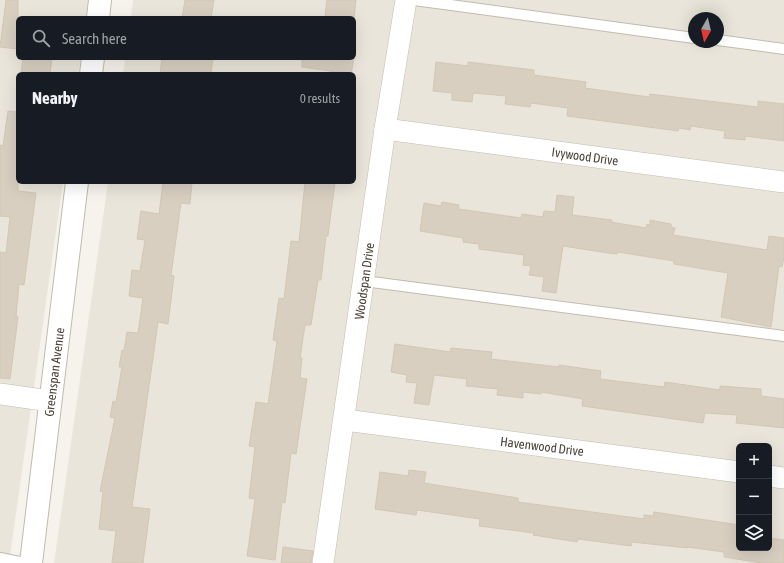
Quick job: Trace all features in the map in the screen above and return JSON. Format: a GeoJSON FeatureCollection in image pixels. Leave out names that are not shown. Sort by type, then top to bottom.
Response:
{"type":"FeatureCollection","features":[{"type":"Feature","properties":{"kind":"street"},"geometry":{"type":"LineString","coordinates":[[98,16],[100,0]]}},
{"type":"Feature","properties":{"kind":"street","name":"Woodspan Drive"},"geometry":{"type":"LineString","coordinates":[[323,563],[345,420],[385,129],[406,0]]}},
{"type":"Feature","properties":{"kind":"street"},"geometry":{"type":"LineString","coordinates":[[91,72],[93,60]]}},
{"type":"Feature","properties":{"kind":"street","name":"Ivywood Drive"},"geometry":{"type":"LineString","coordinates":[[385,129],[784,182]]}},
{"type":"Feature","properties":{"kind":"street","name":"Greenspan Avenue"},"geometry":{"type":"LineString","coordinates":[[31,563],[77,184]]}},
{"type":"Feature","properties":{"kind":"street"},"geometry":{"type":"LineString","coordinates":[[0,394],[50,401]]}},
{"type":"Feature","properties":{"kind":"street","name":"Havenwood Drive"},"geometry":{"type":"LineString","coordinates":[[345,420],[736,472]]}},
{"type":"Feature","properties":{"kind":"street"},"geometry":{"type":"LineString","coordinates":[[772,476],[784,478]]}},
{"type":"Feature","properties":{"kind":"lane"},"geometry":{"type":"LineString","coordinates":[[414,0],[688,37]]}},
{"type":"Feature","properties":{"kind":"lane"},"geometry":{"type":"LineString","coordinates":[[724,41],[784,48]]}},
{"type":"Feature","properties":{"kind":"lane"},"geometry":{"type":"LineString","coordinates":[[364,281],[784,336]]}},
{"type":"Feature","properties":{"kind":"lane"},"geometry":{"type":"LineString","coordinates":[[0,558],[25,563]]}},
{"type":"Feature","properties":{"kind":"shaded area"},"geometry":{"type":"Polygon","coordinates":[[[0,0],[89,0],[86,16],[16,16],[16,60],[81,60],[78,72],[16,72],[16,184],[63,184],[9,563],[0,563],[0,0]]]}},
{"type":"Feature","properties":{"kind":"shaded area"},"geometry":{"type":"Polygon","coordinates":[[[133,0],[784,0],[784,563],[54,563],[108,184],[356,184],[356,72],[123,72],[125,60],[356,60],[356,16],[131,16],[133,0]]]}},
{"type":"Feature","properties":{"kind":"building"},"geometry":{"type":"Polygon","coordinates":[[[6,0],[18,0],[18,16],[16,16],[16,49],[0,47],[6,0]]]}},
{"type":"Feature","properties":{"kind":"building"},"geometry":{"type":"Polygon","coordinates":[[[185,0],[214,0],[211,16],[182,16],[185,0]]]}},
{"type":"Feature","properties":{"kind":"building"},"geometry":{"type":"Polygon","coordinates":[[[327,0],[356,0],[354,16],[325,16],[327,0]]]}},
{"type":"Feature","properties":{"kind":"building"},"geometry":{"type":"Polygon","coordinates":[[[23,60],[52,60],[50,72],[21,72],[23,60]]]}},
{"type":"Feature","properties":{"kind":"building"},"geometry":{"type":"Polygon","coordinates":[[[162,60],[213,60],[211,72],[160,72],[162,60]]]}},
{"type":"Feature","properties":{"kind":"building"},"geometry":{"type":"Polygon","coordinates":[[[302,60],[354,60],[351,72],[337,72],[302,67],[302,60]]]}},
{"type":"Feature","properties":{"kind":"building"},"geometry":{"type":"Polygon","coordinates":[[[436,62],[468,66],[468,62],[534,70],[534,75],[586,82],[585,88],[649,97],[650,94],[758,107],[758,101],[784,104],[784,141],[745,136],[745,140],[724,138],[725,131],[691,126],[690,130],[679,128],[678,131],[567,116],[568,108],[531,103],[530,107],[505,104],[506,96],[473,93],[472,102],[452,100],[452,93],[433,91],[436,62]]]}},
{"type":"Feature","properties":{"kind":"building"},"geometry":{"type":"Polygon","coordinates":[[[8,111],[16,112],[16,184],[18,184],[18,191],[36,193],[24,285],[19,284],[16,316],[18,317],[10,379],[0,378],[0,252],[6,253],[10,217],[0,216],[0,145],[3,146],[8,111]]]}},
{"type":"Feature","properties":{"kind":"building"},"geometry":{"type":"Polygon","coordinates":[[[163,184],[192,184],[190,204],[181,203],[171,275],[174,276],[168,324],[158,322],[132,507],[150,509],[143,563],[112,563],[116,531],[99,529],[103,492],[100,491],[115,418],[110,417],[113,401],[116,402],[122,367],[119,367],[122,350],[124,351],[127,332],[138,333],[143,298],[129,296],[132,270],[140,271],[145,240],[137,239],[141,211],[159,214],[163,184]]]}},
{"type":"Feature","properties":{"kind":"building"},"geometry":{"type":"Polygon","coordinates":[[[305,184],[335,184],[328,236],[326,236],[321,280],[318,280],[311,325],[305,325],[300,358],[302,358],[300,378],[307,379],[296,454],[291,453],[285,503],[282,502],[275,560],[247,556],[255,499],[249,498],[255,447],[249,446],[256,402],[268,404],[277,341],[273,340],[279,298],[284,299],[291,241],[299,242],[305,184]]]}},
{"type":"Feature","properties":{"kind":"building"},"geometry":{"type":"Polygon","coordinates":[[[557,195],[574,197],[572,215],[612,220],[611,222],[646,228],[647,224],[650,225],[650,220],[671,224],[671,227],[675,228],[673,235],[767,250],[769,236],[784,238],[784,257],[782,267],[779,266],[771,327],[721,317],[728,273],[674,264],[674,261],[618,252],[617,254],[563,246],[556,293],[542,291],[544,277],[529,275],[531,266],[523,265],[524,255],[479,249],[479,244],[463,242],[463,238],[420,231],[424,203],[441,206],[442,202],[459,205],[459,209],[521,218],[522,214],[543,217],[544,211],[555,212],[557,195]]]}},
{"type":"Feature","properties":{"kind":"building"},"geometry":{"type":"Polygon","coordinates":[[[395,344],[450,352],[451,348],[492,352],[491,359],[559,367],[559,365],[601,371],[600,379],[664,387],[665,382],[720,390],[720,386],[761,389],[761,396],[784,399],[784,428],[736,423],[737,415],[705,413],[703,423],[582,406],[583,399],[541,392],[541,394],[523,392],[523,398],[497,395],[498,389],[466,386],[467,379],[434,375],[429,405],[414,403],[417,383],[406,382],[407,375],[391,372],[395,344]]]}},
{"type":"Feature","properties":{"kind":"building"},"geometry":{"type":"Polygon","coordinates":[[[409,470],[426,472],[424,483],[518,498],[518,502],[644,519],[644,515],[653,516],[654,512],[736,525],[736,551],[772,551],[772,538],[784,540],[784,563],[762,563],[724,557],[724,552],[687,547],[632,542],[631,546],[578,539],[577,542],[533,535],[534,533],[479,526],[480,519],[417,510],[416,515],[375,509],[380,472],[408,476],[409,470]]]}},
{"type":"Feature","properties":{"kind":"building"},"geometry":{"type":"Polygon","coordinates":[[[283,547],[313,551],[311,563],[281,563],[283,547]]]}}]}
